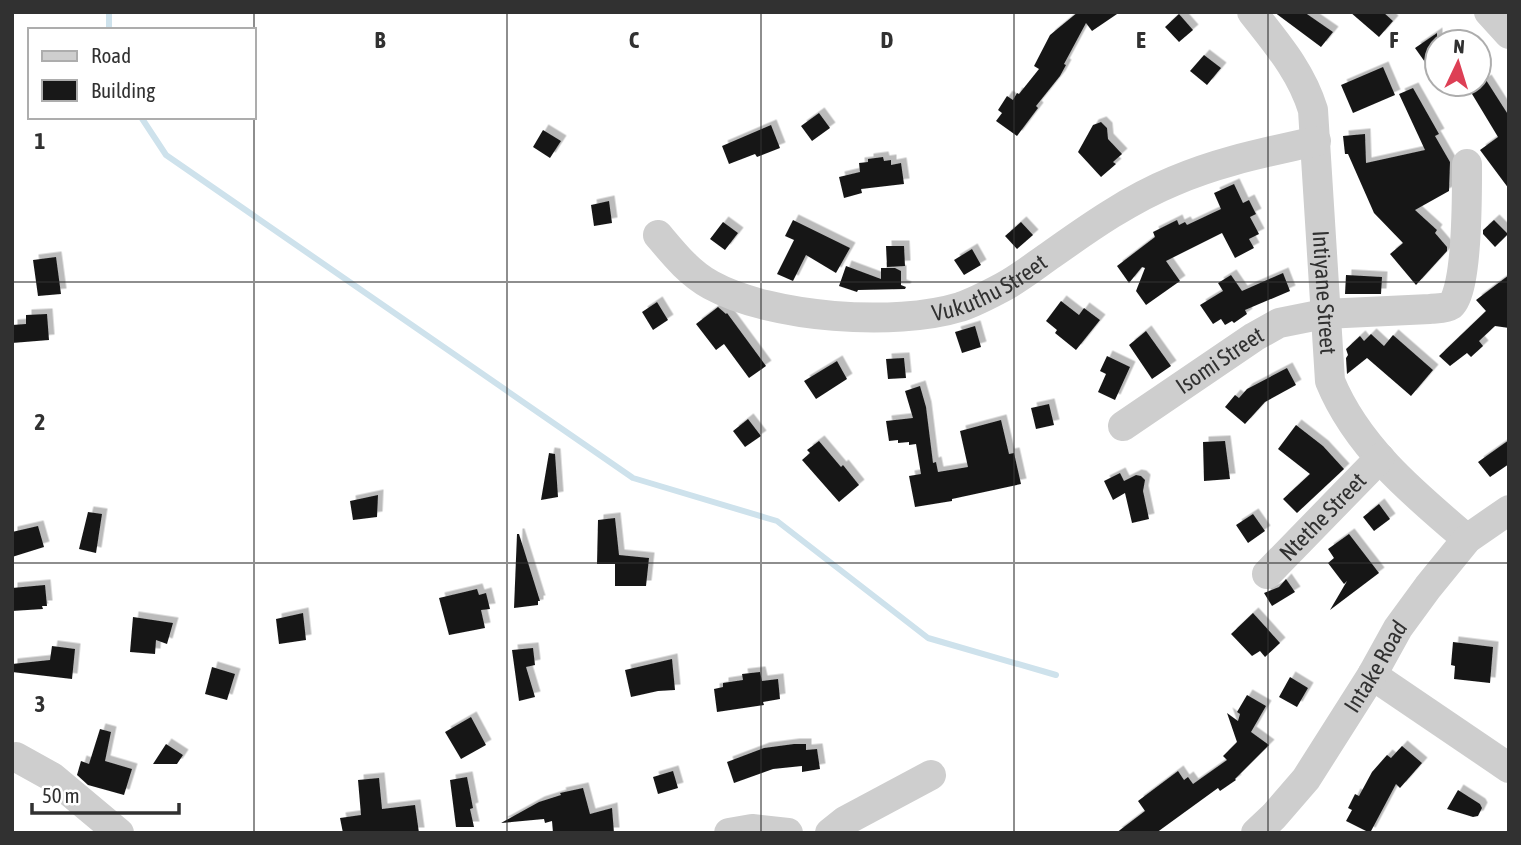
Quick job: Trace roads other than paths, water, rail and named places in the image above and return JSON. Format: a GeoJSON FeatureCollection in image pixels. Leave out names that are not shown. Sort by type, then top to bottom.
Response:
{"type":"FeatureCollection","features":[{"type":"Feature","properties":{"kind":"street","name":"Intiyane Street"},"geometry":{"type":"LineString","coordinates":[[1252,12],[1302,79],[1313,110],[1329,381],[1340,406],[1380,458],[1467,539]]}},
{"type":"Feature","properties":{"kind":"street"},"geometry":{"type":"LineString","coordinates":[[1489,12],[1509,34]]}},
{"type":"Feature","properties":{"kind":"street","name":"Vukuthu Street"},"geometry":{"type":"LineString","coordinates":[[658,235],[682,264],[712,285],[766,306],[802,313],[877,317],[929,313],[961,306],[1007,285],[1127,204],[1173,181],[1230,160],[1316,141]]}},
{"type":"Feature","properties":{"kind":"street","name":"Isomi Street"},"geometry":{"type":"LineString","coordinates":[[1123,426],[1279,323],[1324,314],[1430,309],[1451,304],[1458,291],[1467,220],[1467,164]]}},
{"type":"Feature","properties":{"kind":"street","name":"Ntethe Street"},"geometry":{"type":"LineString","coordinates":[[1267,574],[1380,458]]}},
{"type":"Feature","properties":{"kind":"street","name":"Intake Road"},"geometry":{"type":"LineString","coordinates":[[1256,833],[1275,816],[1306,779],[1372,676],[1398,628],[1428,587],[1467,539],[1509,510]]}},
{"type":"Feature","properties":{"kind":"street"},"geometry":{"type":"LineString","coordinates":[[1372,676],[1509,768]]}},
{"type":"Feature","properties":{"kind":"street"},"geometry":{"type":"LineString","coordinates":[[16,757],[52,777],[119,833]]}},
{"type":"Feature","properties":{"kind":"street"},"geometry":{"type":"LineString","coordinates":[[830,833],[845,821],[931,775]]}},
{"type":"Feature","properties":{"kind":"street"},"geometry":{"type":"LineString","coordinates":[[729,833],[752,830],[788,833]]}},
{"type":"Feature","properties":{"kind":"waterway"},"geometry":{"type":"LineString","coordinates":[[109,12],[109,28]]}},
{"type":"Feature","properties":{"kind":"waterway"},"geometry":{"type":"LineString","coordinates":[[142,119],[166,155],[633,478],[777,521],[928,638],[1056,675]]}}]}
